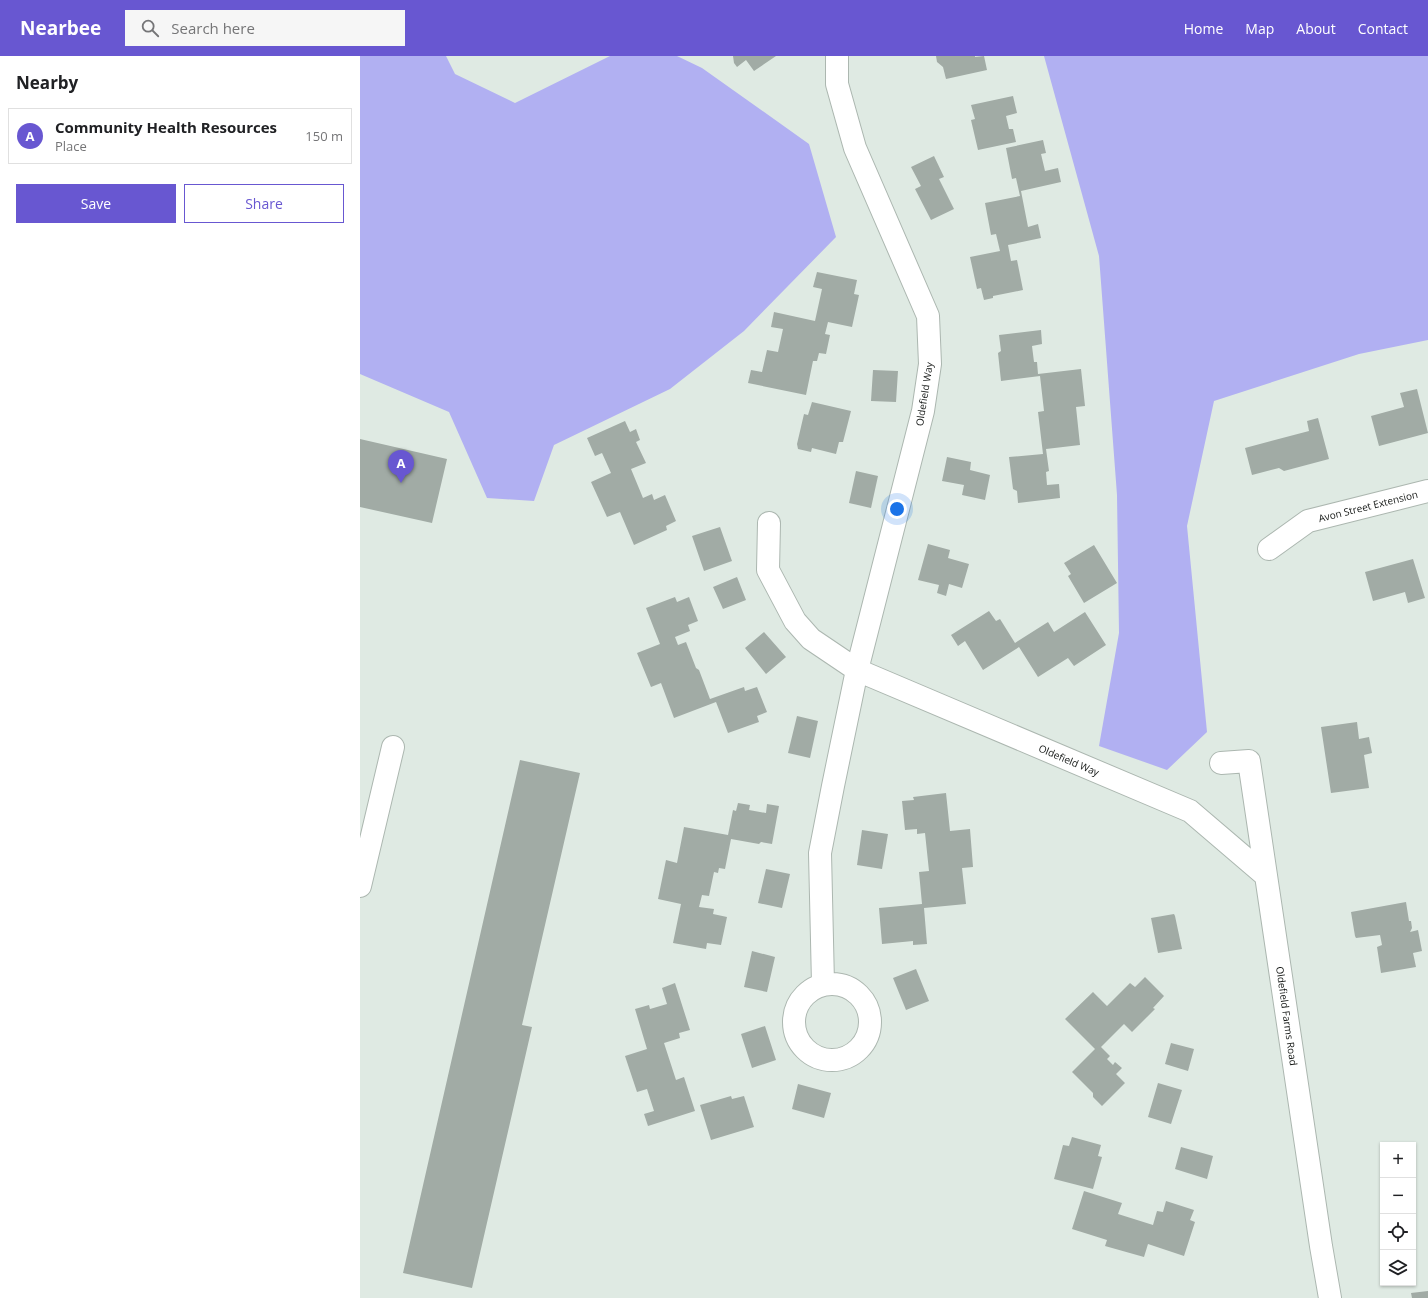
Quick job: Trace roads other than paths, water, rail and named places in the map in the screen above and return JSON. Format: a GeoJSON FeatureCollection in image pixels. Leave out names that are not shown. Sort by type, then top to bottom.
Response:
{"type":"FeatureCollection","features":[{"type":"Feature","properties":{"kind":"street","name":"Oldefield Way"},"geometry":{"type":"LineString","coordinates":[[823,984],[820,853],[832,786],[857,670],[923,411],[930,364],[928,316],[855,148],[837,84],[837,56]]}},
{"type":"Feature","properties":{"kind":"street","name":"Avon Street Extension"},"geometry":{"type":"LineString","coordinates":[[1269,549],[1308,521],[1428,491]]}},
{"type":"Feature","properties":{"kind":"street","name":"Oldefield Way"},"geometry":{"type":"LineString","coordinates":[[769,523],[768,570],[795,621],[811,639],[857,670],[1190,811],[1266,876]]}},
{"type":"Feature","properties":{"kind":"street"},"geometry":{"type":"LineString","coordinates":[[360,886],[393,747]]}},
{"type":"Feature","properties":{"kind":"street","name":"Oldefield Farms Road"},"geometry":{"type":"LineString","coordinates":[[1221,763],[1249,761],[1330,1298]]}},
{"type":"Feature","properties":{"kind":"place","name":"Community Health Resources"},"geometry":{"type":"Point","coordinates":[401,483]}}]}
